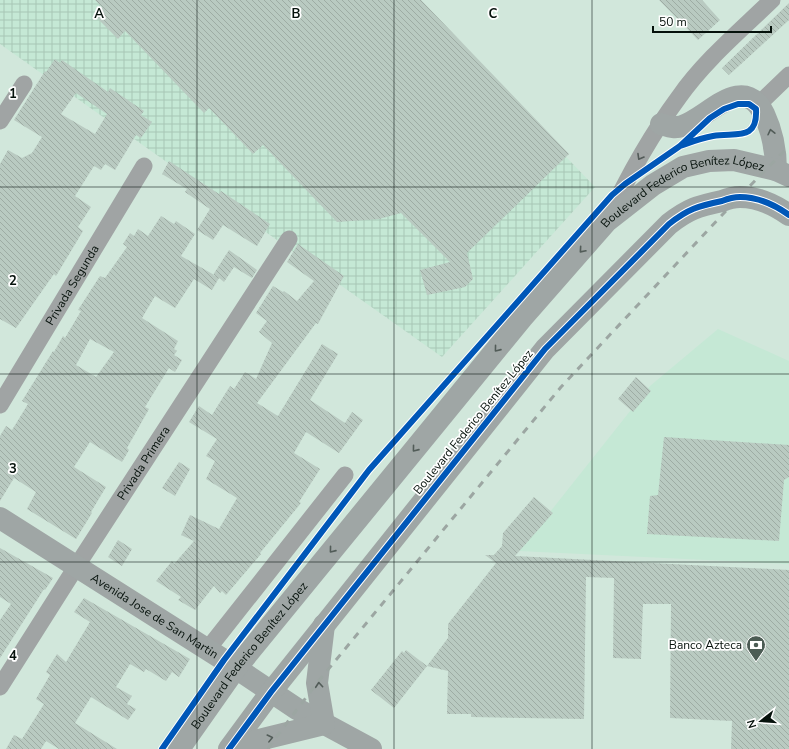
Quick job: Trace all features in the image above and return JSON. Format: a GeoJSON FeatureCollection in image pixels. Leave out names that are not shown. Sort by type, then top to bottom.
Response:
{"type":"FeatureCollection","features":[{"type":"Feature","properties":{"kind":"main road"},"geometry":{"type":"LineString","coordinates":[[661,124],[673,128],[681,127],[690,123],[723,101],[733,98],[750,98],[758,104],[770,127],[776,158],[783,173]]}},
{"type":"Feature","properties":{"kind":"main road","name":"Boulevard Federico Benítez López"},"geometry":{"type":"LineString","coordinates":[[179,749],[236,668],[522,318],[607,220],[653,185],[683,167],[709,162],[734,160],[783,173]]}},
{"type":"Feature","properties":{"kind":"main road","name":"Boulevard Federico Benítez López"},"geometry":{"type":"LineString","coordinates":[[229,749],[271,692],[545,349],[669,224],[682,213],[699,206],[739,197],[766,202],[778,207],[789,215]]}},
{"type":"Feature","properties":{"kind":"main road","name":"Avenida Jose de San Martin"},"geometry":{"type":"LineString","coordinates":[[0,518],[236,668],[297,709],[371,749]]}},
{"type":"Feature","properties":{"kind":"main road"},"geometry":{"type":"LineString","coordinates":[[233,749],[259,740],[324,724],[317,683],[324,625]]}},
{"type":"Feature","properties":{"kind":"street"},"geometry":{"type":"LineString","coordinates":[[607,220],[624,184],[679,96],[701,70],[772,0]]}},
{"type":"Feature","properties":{"kind":"street"},"geometry":{"type":"LineString","coordinates":[[758,104],[789,75]]}},
{"type":"Feature","properties":{"kind":"street"},"geometry":{"type":"LineString","coordinates":[[0,121],[24,84]]}},
{"type":"Feature","properties":{"kind":"street","name":"Privada Segunda"},"geometry":{"type":"LineString","coordinates":[[0,405],[144,166]]}},
{"type":"Feature","properties":{"kind":"street","name":"Privada Primera"},"geometry":{"type":"LineString","coordinates":[[0,688],[76,567],[288,239]]}},
{"type":"Feature","properties":{"kind":"street"},"geometry":{"type":"LineString","coordinates":[[207,650],[345,475]]}},
{"type":"Feature","properties":{"kind":"shaded area"},"geometry":{"type":"Polygon","coordinates":[[[0,0],[415,0],[595,187],[442,357],[0,44],[0,0]]]}},
{"type":"Feature","properties":{"kind":"shaded area"},"geometry":{"type":"Polygon","coordinates":[[[718,329],[789,361],[789,564],[519,551],[650,386],[718,329]]]}},
{"type":"Feature","properties":{"kind":"building"},"geometry":{"type":"Polygon","coordinates":[[[95,0],[421,0],[569,154],[467,253],[473,279],[465,287],[427,295],[420,270],[450,262],[401,213],[379,219],[337,222],[263,145],[253,154],[209,108],[204,113],[125,31],[118,39],[94,15],[102,7],[95,0]]]}},
{"type":"Feature","properties":{"kind":"building"},"geometry":{"type":"Polygon","coordinates":[[[659,0],[702,0],[720,20],[698,40],[659,0]]]}},
{"type":"Feature","properties":{"kind":"building"},"geometry":{"type":"Polygon","coordinates":[[[789,3],[789,20],[729,75],[722,68],[789,3]]]}},
{"type":"Feature","properties":{"kind":"building"},"geometry":{"type":"Polygon","coordinates":[[[55,59],[60,63],[62,60],[108,92],[110,88],[144,111],[141,115],[152,122],[141,138],[136,135],[115,170],[105,164],[101,170],[94,166],[75,196],[91,207],[78,227],[83,231],[56,276],[54,274],[16,328],[0,319],[0,164],[8,150],[22,158],[32,153],[42,137],[14,120],[45,71],[46,72],[55,59]],[[76,93],[61,114],[95,134],[107,114],[76,93]]]}},
{"type":"Feature","properties":{"kind":"building"},"geometry":{"type":"Polygon","coordinates":[[[169,161],[219,194],[221,191],[270,224],[257,246],[223,225],[213,240],[197,230],[210,209],[185,192],[187,189],[162,174],[169,161]]]}},
{"type":"Feature","properties":{"kind":"building"},"geometry":{"type":"Polygon","coordinates":[[[161,216],[174,224],[176,221],[195,234],[181,256],[213,274],[229,250],[257,270],[252,278],[234,267],[224,282],[219,278],[212,290],[194,279],[175,308],[155,296],[142,318],[178,341],[174,349],[177,351],[174,355],[182,360],[175,372],[169,368],[145,407],[149,409],[127,448],[129,450],[122,462],[90,442],[74,467],[106,487],[76,539],[27,509],[36,492],[14,478],[0,501],[0,436],[6,426],[12,430],[28,404],[22,401],[63,336],[65,338],[81,311],[78,310],[100,276],[105,278],[127,247],[123,244],[130,233],[134,236],[138,229],[148,236],[161,216]],[[90,339],[76,365],[96,377],[114,352],[90,339]]]}},
{"type":"Feature","properties":{"kind":"building"},"geometry":{"type":"Polygon","coordinates":[[[298,244],[344,276],[318,324],[316,323],[257,403],[278,416],[322,344],[338,354],[310,400],[345,423],[352,412],[363,420],[339,453],[306,432],[294,453],[320,469],[299,502],[301,503],[260,553],[261,554],[226,595],[222,591],[220,593],[214,586],[195,610],[178,600],[181,597],[156,581],[172,561],[174,564],[194,541],[181,535],[190,515],[219,529],[237,498],[206,479],[215,461],[206,456],[217,439],[189,422],[199,406],[212,415],[230,386],[234,389],[245,372],[256,379],[272,343],[259,332],[267,321],[256,313],[273,286],[283,292],[284,291],[297,301],[314,281],[287,262],[298,244]]]}},
{"type":"Feature","properties":{"kind":"building"},"geometry":{"type":"Polygon","coordinates":[[[636,377],[651,391],[633,412],[618,399],[636,377]]]}},
{"type":"Feature","properties":{"kind":"building"},"geometry":{"type":"Polygon","coordinates":[[[664,437],[789,445],[789,477],[784,480],[779,541],[647,534],[650,496],[658,495],[664,437]]]}},
{"type":"Feature","properties":{"kind":"building"},"geometry":{"type":"Polygon","coordinates":[[[179,462],[190,469],[175,496],[162,488],[179,462]]]}},
{"type":"Feature","properties":{"kind":"building"},"geometry":{"type":"Polygon","coordinates":[[[534,497],[553,513],[515,556],[789,570],[789,749],[731,749],[732,721],[670,718],[671,604],[643,604],[641,659],[613,658],[614,578],[586,577],[584,719],[471,717],[471,714],[447,714],[448,671],[427,666],[448,638],[448,624],[496,563],[485,555],[494,555],[502,546],[503,533],[534,497]]]}},
{"type":"Feature","properties":{"kind":"building"},"geometry":{"type":"Polygon","coordinates":[[[118,540],[132,549],[122,566],[108,557],[118,540]]]}},
{"type":"Feature","properties":{"kind":"building"},"geometry":{"type":"Polygon","coordinates":[[[0,548],[53,578],[45,590],[44,589],[0,658],[0,620],[11,604],[0,597],[0,548]]]}},
{"type":"Feature","properties":{"kind":"building"},"geometry":{"type":"Polygon","coordinates":[[[84,598],[190,659],[179,677],[172,672],[166,681],[146,669],[144,672],[130,664],[116,687],[132,696],[127,704],[136,709],[128,720],[91,697],[75,723],[117,749],[59,749],[46,741],[41,749],[6,749],[14,735],[22,739],[44,704],[36,699],[50,675],[46,672],[57,654],[66,662],[90,622],[74,612],[84,598]]]}},
{"type":"Feature","properties":{"kind":"building"},"geometry":{"type":"Polygon","coordinates":[[[406,650],[427,666],[394,708],[371,690],[402,651],[404,653],[406,650]]]}},
{"type":"Feature","properties":{"kind":"railway"},"geometry":{"type":"LineString","coordinates":[[268,749],[317,683],[561,387],[739,197],[789,146]]}},
{"type":"Feature","properties":{"kind":"cycle path"},"geometry":{"type":"LineString","coordinates":[[162,749],[224,660],[369,470],[612,195],[625,184],[680,146],[710,118],[724,109],[738,104],[749,104],[756,109],[756,119],[753,127],[749,131],[744,133],[709,137],[680,146]]}},
{"type":"Feature","properties":{"kind":"cycle path"},"geometry":{"type":"LineString","coordinates":[[229,749],[271,692],[545,349],[669,224],[694,209],[738,197],[753,198],[766,202],[789,215]]}},
{"type":"Feature","properties":{"kind":"place","name":"Banco Azteca"},"geometry":{"type":"Point","coordinates":[756,662]}}]}
